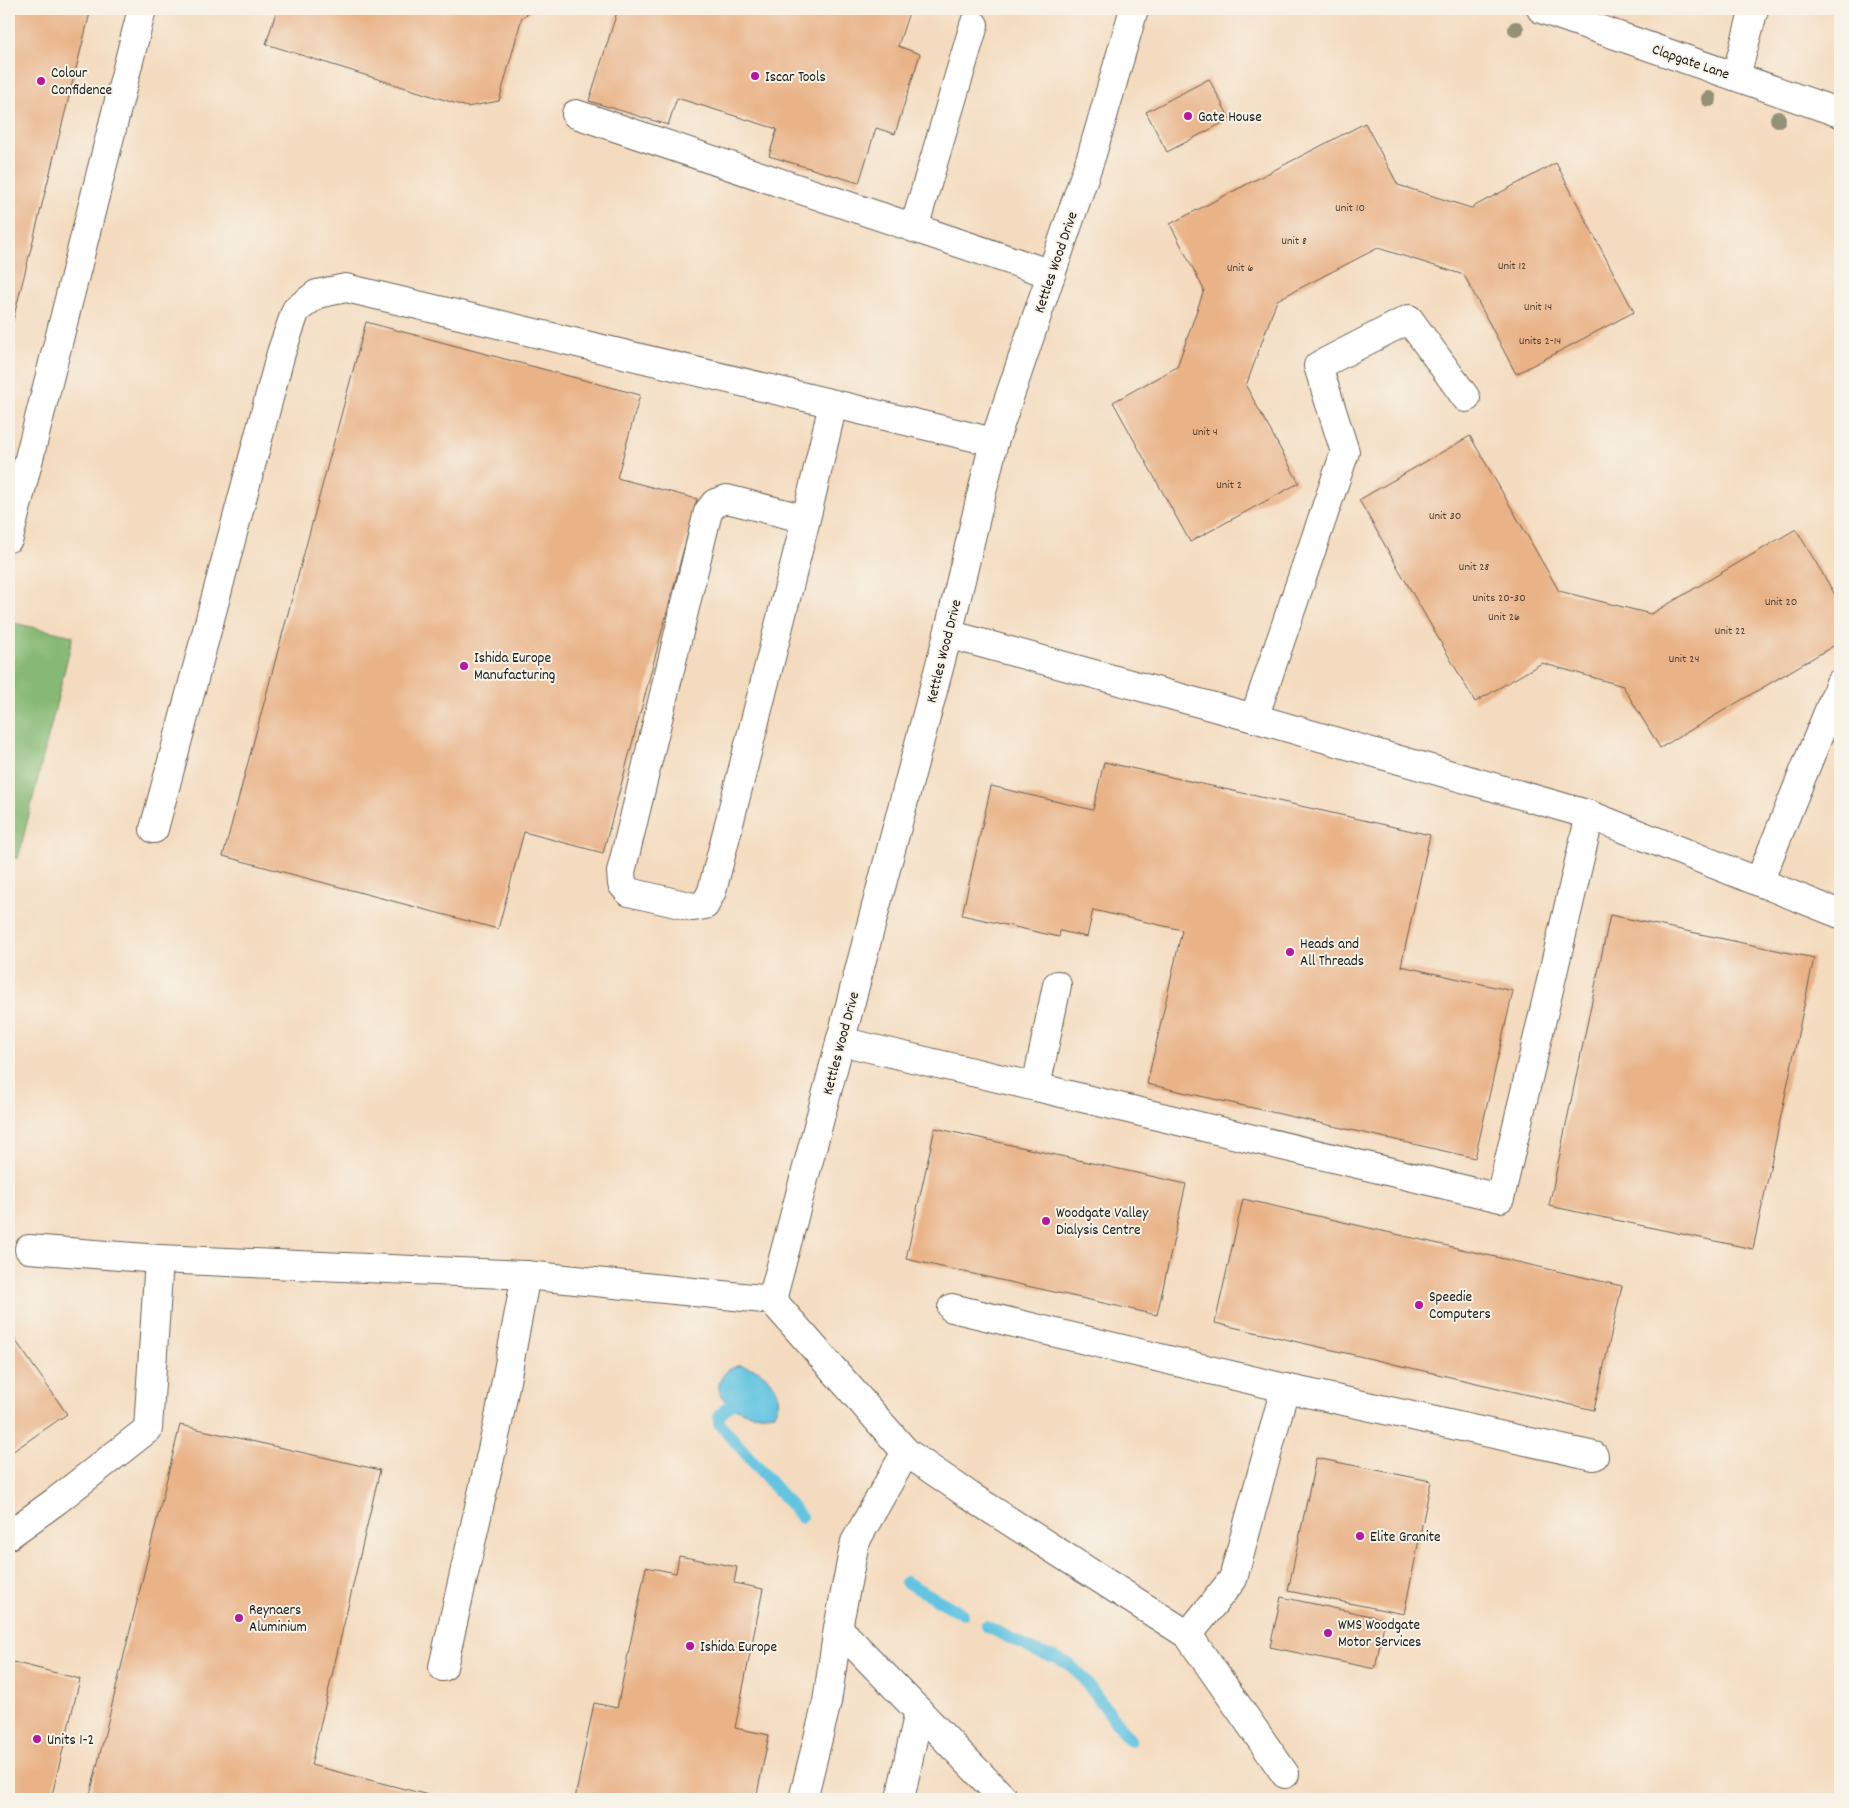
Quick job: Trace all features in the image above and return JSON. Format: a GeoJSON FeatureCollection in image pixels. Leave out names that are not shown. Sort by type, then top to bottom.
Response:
{"type":"FeatureCollection","features":[{"type":"Feature","properties":{"kind":"street"},"geometry":{"type":"LineString","coordinates":[[9,538],[142,9]]}},
{"type":"Feature","properties":{"kind":"street","name":"Kettles Wood Drive"},"geometry":{"type":"LineString","coordinates":[[772,1300],[948,634],[994,442],[1092,154],[1134,9]]}},
{"type":"Feature","properties":{"kind":"street","name":"Clapgate Lane"},"geometry":{"type":"LineString","coordinates":[[1541,9],[1840,113]]}},
{"type":"Feature","properties":{"kind":"street"},"geometry":{"type":"LineString","coordinates":[[1736,76],[1754,9]]}},
{"type":"Feature","properties":{"kind":"street"},"geometry":{"type":"LineString","coordinates":[[914,228],[974,25]]}},
{"type":"Feature","properties":{"kind":"street"},"geometry":{"type":"LineString","coordinates":[[576,114],[1051,274]]}},
{"type":"Feature","properties":{"kind":"street"},"geometry":{"type":"LineString","coordinates":[[154,829],[281,353],[296,310],[317,294],[346,288],[994,442]]}},
{"type":"Feature","properties":{"kind":"street"},"geometry":{"type":"LineString","coordinates":[[1254,718],[1345,452],[1318,366],[1409,319],[1466,398]]}},
{"type":"Feature","properties":{"kind":"street"},"geometry":{"type":"LineString","coordinates":[[806,519],[727,499],[715,503],[708,512],[621,872],[622,884],[629,892],[692,908],[706,905],[714,881],[806,519],[833,404]]}},
{"type":"Feature","properties":{"kind":"street"},"geometry":{"type":"LineString","coordinates":[[948,634],[1254,718],[1590,815],[1840,914]]}},
{"type":"Feature","properties":{"kind":"street"},"geometry":{"type":"LineString","coordinates":[[1759,882],[1840,683]]}},
{"type":"Feature","properties":{"kind":"street"},"geometry":{"type":"LineString","coordinates":[[840,1041],[1500,1198],[1590,815]]}},
{"type":"Feature","properties":{"kind":"street"},"geometry":{"type":"LineString","coordinates":[[1036,1087],[1057,985]]}},
{"type":"Feature","properties":{"kind":"street"},"geometry":{"type":"LineString","coordinates":[[29,1249],[159,1259],[526,1275],[772,1300],[906,1452],[970,1496],[1188,1635],[1285,1774]]}},
{"type":"Feature","properties":{"kind":"street"},"geometry":{"type":"LineString","coordinates":[[9,1535],[148,1429],[159,1259]]}},
{"type":"Feature","properties":{"kind":"street"},"geometry":{"type":"LineString","coordinates":[[443,1667],[498,1423],[526,1275]]}},
{"type":"Feature","properties":{"kind":"street"},"geometry":{"type":"LineString","coordinates":[[952,1308],[1285,1388],[1594,1456]]}},
{"type":"Feature","properties":{"kind":"street"},"geometry":{"type":"LineString","coordinates":[[1188,1635],[1233,1579],[1285,1388]]}},
{"type":"Feature","properties":{"kind":"street"},"geometry":{"type":"LineString","coordinates":[[803,1799],[827,1702],[838,1628],[855,1542],[906,1452]]}},
{"type":"Feature","properties":{"kind":"street"},"geometry":{"type":"LineString","coordinates":[[838,1628],[1004,1799]]}},
{"type":"Feature","properties":{"kind":"street"},"geometry":{"type":"LineString","coordinates":[[900,1799],[919,1711]]}},
{"type":"Feature","properties":{"kind":"green space"},"geometry":{"type":"Polygon","coordinates":[[[9,622],[73,636],[18,859],[9,856],[9,622]]]}},
{"type":"Feature","properties":{"kind":"water"},"geometry":{"type":"Polygon","coordinates":[[[740,1365],[759,1371],[773,1384],[778,1395],[777,1407],[774,1413],[751,1414],[733,1407],[723,1399],[719,1387],[720,1381],[728,1370],[740,1365]]]}},
{"type":"Feature","properties":{"kind":"building","name":"Colour Confidence"},"geometry":{"type":"Polygon","coordinates":[[[9,9],[91,9],[9,336],[9,9]]]}},
{"type":"Feature","properties":{"kind":"building"},"geometry":{"type":"Polygon","coordinates":[[[277,9],[537,9],[522,17],[499,101],[467,107],[266,44],[277,9]]]}},
{"type":"Feature","properties":{"kind":"building","name":"Iscar Tools"},"geometry":{"type":"Polygon","coordinates":[[[618,9],[910,9],[898,46],[920,54],[895,134],[876,128],[859,183],[769,156],[777,129],[677,98],[668,125],[589,101],[618,9]]]}},
{"type":"Feature","properties":{"kind":"building","name":"Gate House"},"geometry":{"type":"Polygon","coordinates":[[[1209,79],[1230,119],[1167,152],[1146,112],[1209,79]]]}},
{"type":"Feature","properties":{"kind":"building"},"geometry":{"type":"Polygon","coordinates":[[[1365,123],[1398,185],[1471,208],[1556,163],[1634,312],[1516,374],[1464,275],[1378,248],[1277,300],[1246,386],[1299,483],[1190,542],[1113,402],[1177,367],[1204,290],[1170,224],[1365,123]]]}},
{"type":"Feature","properties":{"kind":"building","name":"Ishida Europe Manufacturing"},"geometry":{"type":"Polygon","coordinates":[[[366,322],[640,395],[617,478],[697,499],[603,853],[524,832],[498,929],[223,856],[366,322]]]}},
{"type":"Feature","properties":{"kind":"building"},"geometry":{"type":"Polygon","coordinates":[[[1470,436],[1559,591],[1651,614],[1796,529],[1840,603],[1840,642],[1660,748],[1623,686],[1542,663],[1475,702],[1359,500],[1470,436]]]}},
{"type":"Feature","properties":{"kind":"building","name":"Heads and All Threads"},"geometry":{"type":"Polygon","coordinates":[[[1104,762],[1430,835],[1401,966],[1513,991],[1475,1158],[1147,1084],[1182,930],[1093,910],[1087,937],[1060,931],[1059,937],[962,915],[991,786],[1093,810],[1104,762]]]}},
{"type":"Feature","properties":{"kind":"building"},"geometry":{"type":"Polygon","coordinates":[[[1610,915],[1814,958],[1753,1249],[1549,1206],[1610,915]]]}},
{"type":"Feature","properties":{"kind":"building","name":"Woodgate Valley Dialysis Centre"},"geometry":{"type":"Polygon","coordinates":[[[935,1128],[1186,1184],[1157,1315],[906,1259],[935,1128]]]}},
{"type":"Feature","properties":{"kind":"building","name":"Speedie Computers"},"geometry":{"type":"Polygon","coordinates":[[[1243,1199],[1622,1286],[1594,1410],[1215,1323],[1243,1199]]]}},
{"type":"Feature","properties":{"kind":"building"},"geometry":{"type":"Polygon","coordinates":[[[9,1331],[67,1414],[9,1454],[9,1331]]]}},
{"type":"Feature","properties":{"kind":"building","name":"Reynaers Aluminium"},"geometry":{"type":"Polygon","coordinates":[[[180,1425],[380,1470],[311,1765],[444,1799],[89,1799],[180,1425]]]}},
{"type":"Feature","properties":{"kind":"building","name":"Elite Granite"},"geometry":{"type":"Polygon","coordinates":[[[1316,1458],[1431,1481],[1404,1614],[1288,1591],[1316,1458]]]}},
{"type":"Feature","properties":{"kind":"building","name":"Ishida Europe"},"geometry":{"type":"Polygon","coordinates":[[[679,1556],[737,1567],[734,1583],[763,1589],[735,1728],[769,1735],[756,1799],[575,1799],[594,1703],[617,1708],[646,1567],[676,1573],[679,1556]]]}},
{"type":"Feature","properties":{"kind":"building","name":"WMS Woodgate Motor Services"},"geometry":{"type":"Polygon","coordinates":[[[1281,1597],[1385,1619],[1375,1669],[1270,1647],[1281,1597]]]}},
{"type":"Feature","properties":{"kind":"building","name":"Units 1-2"},"geometry":{"type":"Polygon","coordinates":[[[9,1661],[80,1679],[51,1799],[9,1799],[9,1661]]]}},
{"type":"Feature","properties":{"kind":"waterway"},"geometry":{"type":"LineString","coordinates":[[730,1405],[719,1416],[719,1423],[801,1517]]}},
{"type":"Feature","properties":{"kind":"waterway"},"geometry":{"type":"LineString","coordinates":[[906,1582],[963,1614]]}},
{"type":"Feature","properties":{"kind":"waterway"},"geometry":{"type":"LineString","coordinates":[[986,1626],[1035,1651],[1057,1658],[1070,1665],[1082,1677],[1130,1740]]}},
{"type":"Feature","properties":{"kind":"place","name":"Iscar Tools"},"geometry":{"type":"Point","coordinates":[755,76]}},
{"type":"Feature","properties":{"kind":"place","name":"Colour Confidence"},"geometry":{"type":"Point","coordinates":[41,81]}},
{"type":"Feature","properties":{"kind":"place","name":"Gate House"},"geometry":{"type":"Point","coordinates":[1188,116]}},
{"type":"Feature","properties":{"kind":"place","name":"Ishida Europe Manufacturing"},"geometry":{"type":"Point","coordinates":[464,666]}},
{"type":"Feature","properties":{"kind":"place","name":"Heads and All Threads"},"geometry":{"type":"Point","coordinates":[1290,952]}},
{"type":"Feature","properties":{"kind":"place","name":"Woodgate Valley Dialysis Centre"},"geometry":{"type":"Point","coordinates":[1046,1221]}},
{"type":"Feature","properties":{"kind":"place","name":"Speedie Computers"},"geometry":{"type":"Point","coordinates":[1419,1305]}},
{"type":"Feature","properties":{"kind":"place","name":"Elite Granite"},"geometry":{"type":"Point","coordinates":[1360,1536]}},
{"type":"Feature","properties":{"kind":"place","name":"Reynaers Aluminium"},"geometry":{"type":"Point","coordinates":[239,1618]}},
{"type":"Feature","properties":{"kind":"place","name":"WMS Woodgate Motor Services"},"geometry":{"type":"Point","coordinates":[1328,1633]}},
{"type":"Feature","properties":{"kind":"place","name":"Ishida Europe"},"geometry":{"type":"Point","coordinates":[690,1646]}},
{"type":"Feature","properties":{"kind":"place","name":"Units 1-2"},"geometry":{"type":"Point","coordinates":[37,1739]}}]}
